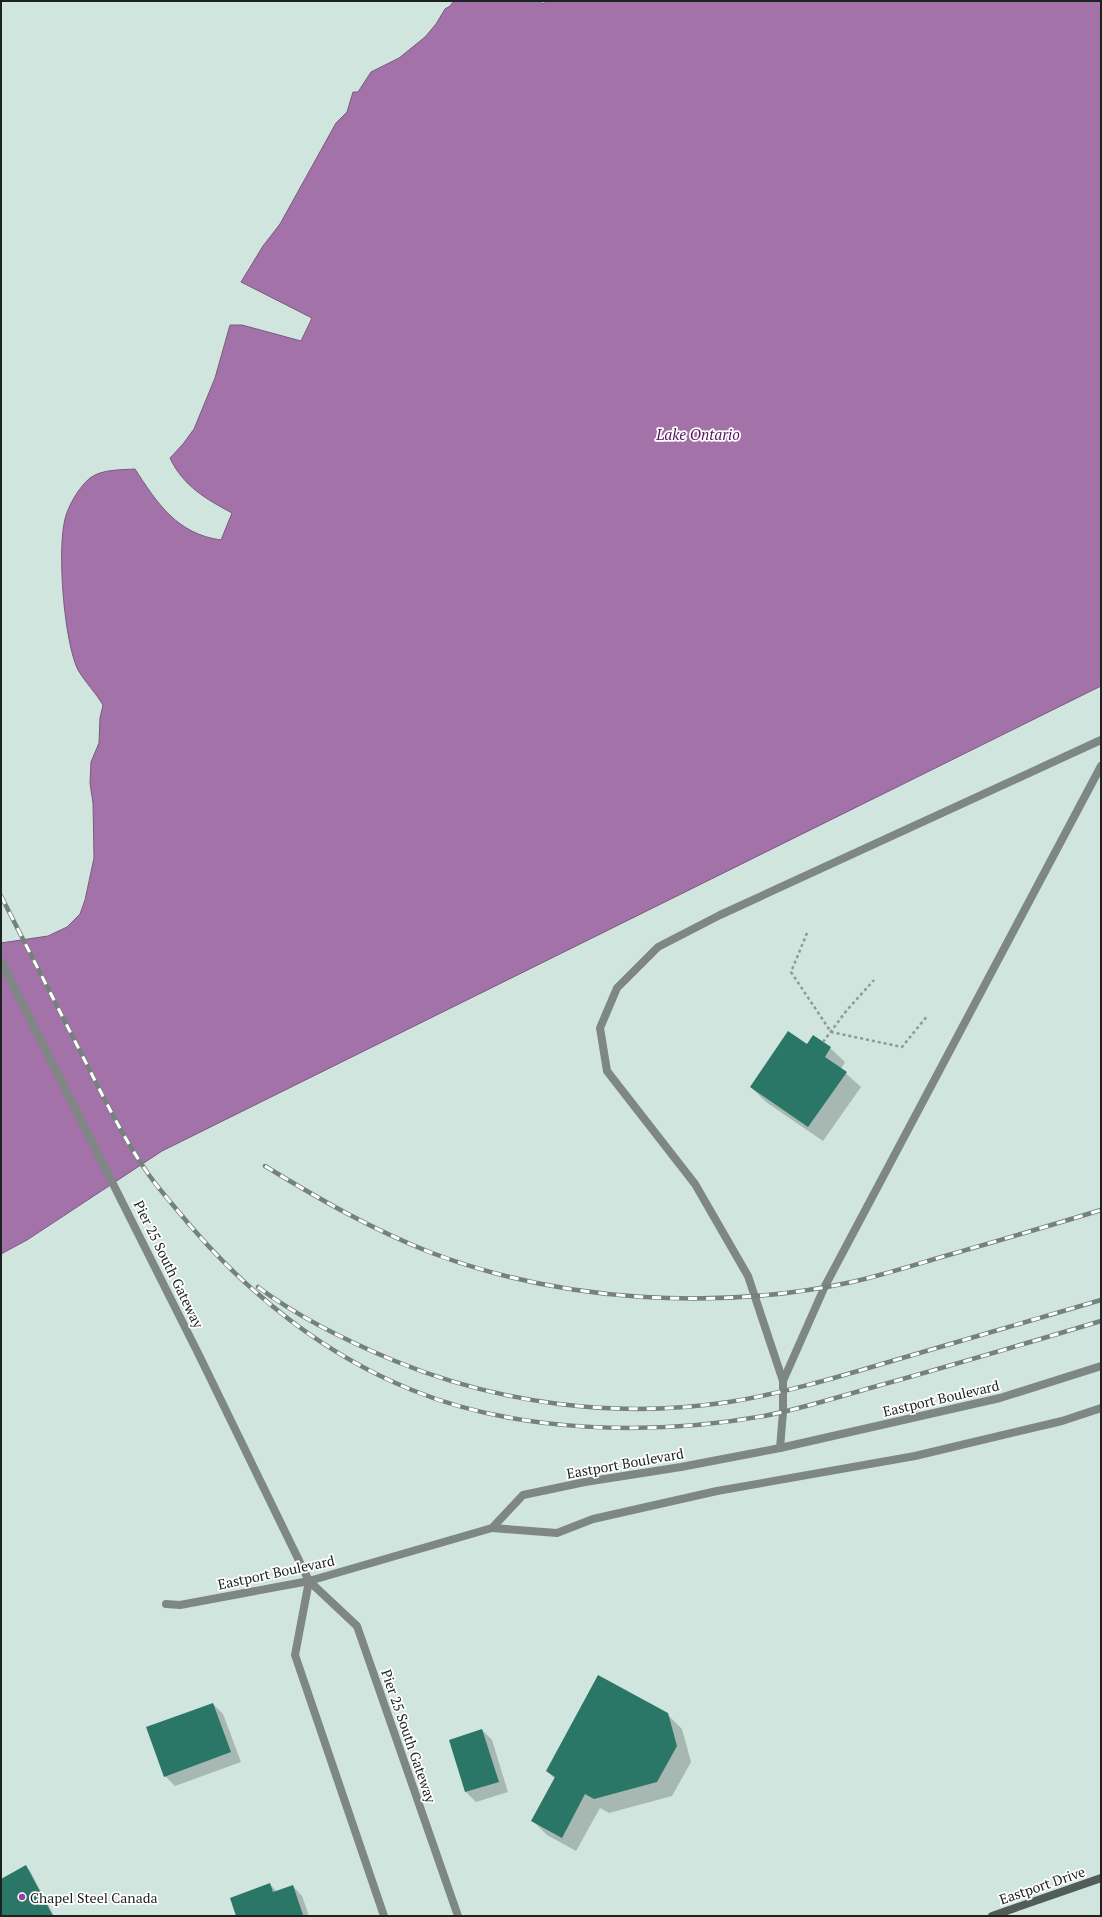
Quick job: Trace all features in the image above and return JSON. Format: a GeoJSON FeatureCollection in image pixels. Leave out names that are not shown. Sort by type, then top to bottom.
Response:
{"type":"FeatureCollection","features":[{"type":"Feature","properties":{"kind":"main road","name":"Eastport Drive"},"geometry":{"type":"LineString","coordinates":[[992,1916],[1101,1878]]}},
{"type":"Feature","properties":{"kind":"street"},"geometry":{"type":"LineString","coordinates":[[780,1448],[783,1418],[783,1381],[768,1330],[748,1276],[695,1184],[607,1071],[600,1028],[617,988],[658,947],[713,919],[1101,740]]}},
{"type":"Feature","properties":{"kind":"street"},"geometry":{"type":"LineString","coordinates":[[783,1381],[845,1246],[1101,766]]}},
{"type":"Feature","properties":{"kind":"street","name":"Pier 25 South Gateway"},"geometry":{"type":"LineString","coordinates":[[1,961],[128,1211],[308,1581],[357,1626],[458,1916]]}},
{"type":"Feature","properties":{"kind":"street","name":"Eastport Boulevard"},"geometry":{"type":"LineString","coordinates":[[166,1604],[180,1605],[308,1581],[492,1528],[524,1496],[585,1482],[681,1467],[780,1448],[1000,1398],[1101,1366]]}},
{"type":"Feature","properties":{"kind":"street"},"geometry":{"type":"LineString","coordinates":[[492,1528],[557,1533],[593,1519],[717,1491],[915,1456],[1062,1421],[1101,1408]]}},
{"type":"Feature","properties":{"kind":"street"},"geometry":{"type":"LineString","coordinates":[[308,1581],[295,1655],[384,1916]]}},
{"type":"Feature","properties":{"kind":"path"},"geometry":{"type":"LineString","coordinates":[[807,933],[791,972],[831,1032],[902,1047],[928,1015]]}},
{"type":"Feature","properties":{"kind":"path"},"geometry":{"type":"LineString","coordinates":[[824,1042],[847,1010],[874,980]]}},
{"type":"Feature","properties":{"kind":"water","name":"Lake Ontario"},"geometry":{"type":"Polygon","coordinates":[[[454,1],[539,1],[543,4],[545,1],[1101,1],[1101,686],[162,1151],[27,1240],[1,1254],[1,943],[48,936],[67,927],[80,914],[85,900],[94,858],[93,803],[90,783],[91,762],[99,743],[100,718],[103,705],[78,670],[69,639],[63,596],[62,573],[63,533],[66,514],[78,492],[90,478],[106,471],[135,469],[160,505],[180,524],[206,537],[221,540],[232,513],[204,497],[188,484],[175,468],[170,458],[194,429],[215,378],[230,325],[242,325],[301,341],[312,318],[241,282],[263,246],[280,224],[336,123],[347,112],[353,92],[358,92],[371,72],[399,58],[425,37],[436,24],[445,9],[454,1]]]}},
{"type":"Feature","properties":{"kind":"building"},"geometry":{"type":"Polygon","coordinates":[[[788,1031],[807,1044],[813,1035],[831,1047],[825,1057],[847,1072],[808,1127],[750,1087],[788,1031]]]}},
{"type":"Feature","properties":{"kind":"building"},"geometry":{"type":"Polygon","coordinates":[[[598,1675],[668,1713],[677,1746],[657,1782],[594,1799],[585,1794],[562,1838],[531,1821],[555,1777],[546,1771],[598,1675]]]}},
{"type":"Feature","properties":{"kind":"building"},"geometry":{"type":"Polygon","coordinates":[[[213,1703],[231,1752],[164,1777],[146,1727],[213,1703]]]}},
{"type":"Feature","properties":{"kind":"building"},"geometry":{"type":"Polygon","coordinates":[[[482,1729],[499,1782],[465,1792],[449,1740],[482,1729]]]}},
{"type":"Feature","properties":{"kind":"building","name":"Chapel Steel Canada"},"geometry":{"type":"Polygon","coordinates":[[[26,1865],[53,1916],[1,1916],[1,1879],[26,1865]]]}},
{"type":"Feature","properties":{"kind":"building"},"geometry":{"type":"Polygon","coordinates":[[[270,1883],[273,1892],[293,1885],[303,1915],[236,1916],[230,1898],[270,1883]]]}},
{"type":"Feature","properties":{"kind":"railway"},"geometry":{"type":"LineString","coordinates":[[1,896],[114,1116],[140,1161],[163,1193],[211,1249],[262,1298],[290,1320],[349,1359],[380,1376],[412,1390],[453,1404],[496,1415],[586,1427],[632,1428],[721,1422],[764,1416],[804,1407],[957,1364],[1101,1321]]}},
{"type":"Feature","properties":{"kind":"railway"},"geometry":{"type":"LineString","coordinates":[[265,1166],[367,1224],[432,1253],[482,1270],[533,1282],[586,1291],[640,1297],[748,1297],[801,1291],[852,1282],[898,1270],[1101,1210]]}},
{"type":"Feature","properties":{"kind":"railway"},"geometry":{"type":"LineString","coordinates":[[258,1287],[290,1309],[342,1337],[395,1361],[435,1376],[476,1388],[559,1404],[601,1408],[644,1409],[687,1407],[729,1402],[791,1389],[852,1373],[1101,1300]]}},
{"type":"Feature","properties":{"kind":"place","name":"Chapel Steel Canada"},"geometry":{"type":"Point","coordinates":[22,1897]}}]}
